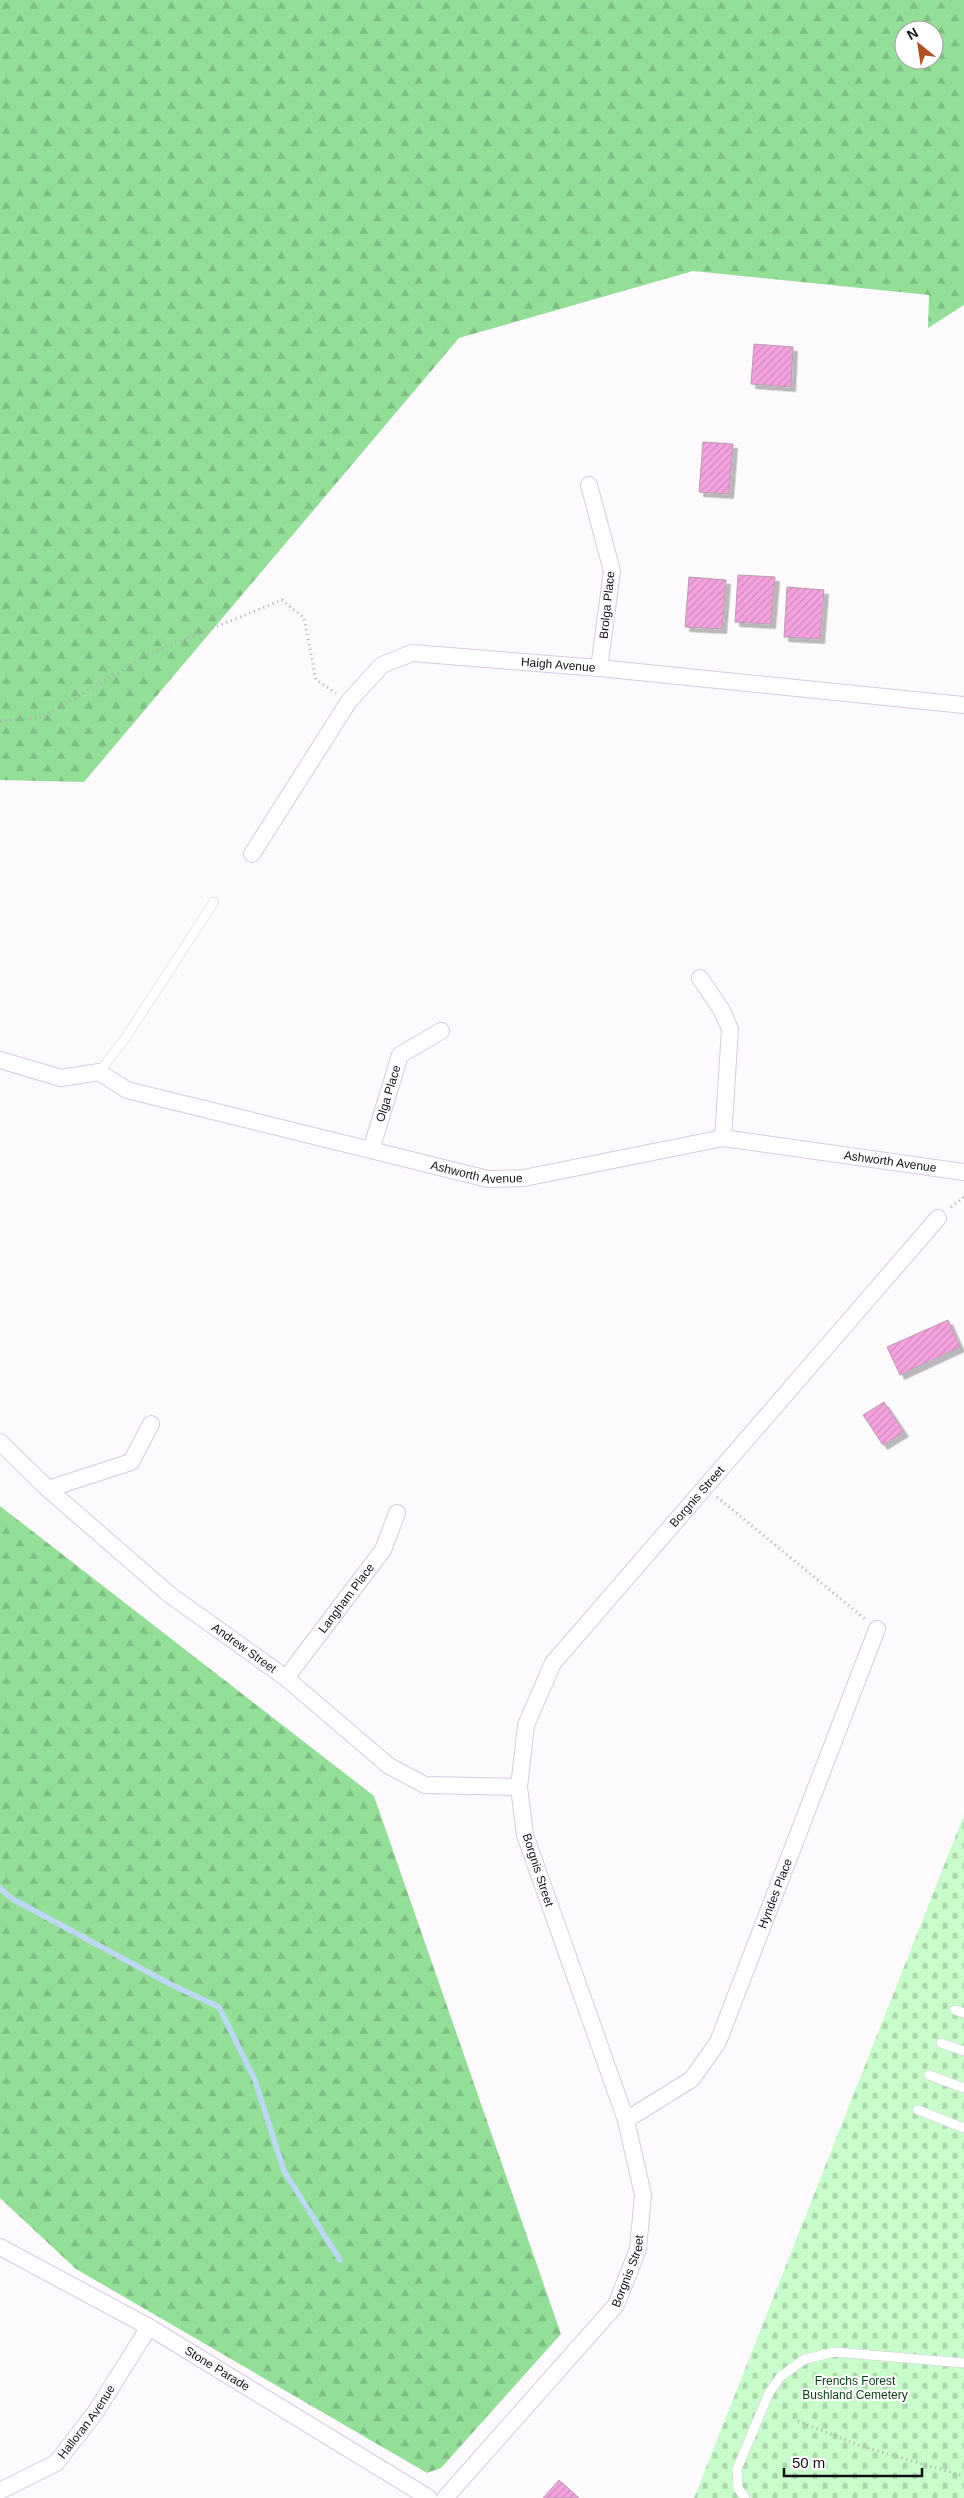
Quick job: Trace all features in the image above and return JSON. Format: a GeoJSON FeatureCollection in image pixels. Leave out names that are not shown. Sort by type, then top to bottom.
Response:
{"type":"FeatureCollection","features":[{"type":"Feature","properties":{"kind":"street","name":"Brolga Place"},"geometry":{"type":"LineString","coordinates":[[590,485],[612,571],[599,668]]}},
{"type":"Feature","properties":{"kind":"street","name":"Haigh Avenue"},"geometry":{"type":"LineString","coordinates":[[252,854],[349,701],[382,665],[412,653],[599,668],[964,705]]}},
{"type":"Feature","properties":{"kind":"street"},"geometry":{"type":"LineString","coordinates":[[700,978],[721,1009],[730,1029],[723,1138]]}},
{"type":"Feature","properties":{"kind":"street","name":"Olga Place"},"geometry":{"type":"LineString","coordinates":[[371,1150],[400,1055],[441,1031]]}},
{"type":"Feature","properties":{"kind":"street"},"geometry":{"type":"LineString","coordinates":[[0,1060],[61,1078],[99,1072]]}},
{"type":"Feature","properties":{"kind":"street","name":"Ashworth Avenue"},"geometry":{"type":"LineString","coordinates":[[99,1072],[126,1090],[488,1179],[524,1178],[723,1138],[964,1172]]}},
{"type":"Feature","properties":{"kind":"street","name":"Borgnis Street"},"geometry":{"type":"LineString","coordinates":[[445,2498],[616,2305],[638,2249],[642,2194],[626,2120],[525,1835],[518,1787],[526,1725],[552,1663],[938,1218]]}},
{"type":"Feature","properties":{"kind":"street"},"geometry":{"type":"LineString","coordinates":[[48,1489],[131,1462],[151,1424]]}},
{"type":"Feature","properties":{"kind":"street","name":"Andrew Street"},"geometry":{"type":"LineString","coordinates":[[0,1442],[48,1489],[170,1595],[286,1678],[389,1766],[425,1785],[518,1787]]}},
{"type":"Feature","properties":{"kind":"street","name":"Langham Place"},"geometry":{"type":"LineString","coordinates":[[286,1678],[383,1550],[397,1514]]}},
{"type":"Feature","properties":{"kind":"street","name":"Hyndes Place"},"geometry":{"type":"LineString","coordinates":[[626,2120],[692,2079],[718,2042],[877,1629]]}},
{"type":"Feature","properties":{"kind":"street","name":"Stone Parade"},"geometry":{"type":"LineString","coordinates":[[0,2247],[149,2327],[429,2498]]}},
{"type":"Feature","properties":{"kind":"street","name":"Halloran Avenue"},"geometry":{"type":"LineString","coordinates":[[0,2492],[56,2463],[95,2413],[149,2327]]}},
{"type":"Feature","properties":{"kind":"lane"},"geometry":{"type":"LineString","coordinates":[[99,1072],[126,1037],[214,902]]}},
{"type":"Feature","properties":{"kind":"lane"},"geometry":{"type":"LineString","coordinates":[[941,2043],[964,2051]]}},
{"type":"Feature","properties":{"kind":"lane"},"geometry":{"type":"LineString","coordinates":[[929,2075],[964,2088]]}},
{"type":"Feature","properties":{"kind":"lane"},"geometry":{"type":"LineString","coordinates":[[918,2110],[964,2128]]}},
{"type":"Feature","properties":{"kind":"lane"},"geometry":{"type":"LineString","coordinates":[[745,2498],[738,2488],[737,2469],[769,2393],[781,2376],[805,2359],[835,2352],[964,2362]]}},
{"type":"Feature","properties":{"kind":"path"},"geometry":{"type":"LineString","coordinates":[[0,721],[44,717],[149,654],[282,600],[304,618],[316,680],[349,701]]}},
{"type":"Feature","properties":{"kind":"path"},"geometry":{"type":"LineString","coordinates":[[705,1487],[877,1629]]}},
{"type":"Feature","properties":{"kind":"path"},"geometry":{"type":"LineString","coordinates":[[798,2421],[861,2446],[964,2476]]}},
{"type":"Feature","properties":{"kind":"green space"},"geometry":{"type":"Polygon","coordinates":[[[0,0],[964,0],[964,305],[928,328],[929,295],[693,271],[459,338],[84,782],[0,780],[0,0]]]}},
{"type":"Feature","properties":{"kind":"green space"},"geometry":{"type":"Polygon","coordinates":[[[0,1506],[374,1796],[561,2334],[441,2468],[427,2473],[76,2269],[0,2198],[0,1506]]]}},
{"type":"Feature","properties":{"kind":"green space","name":"Frenchs Forest Bushland Cemetery"},"geometry":{"type":"Polygon","coordinates":[[[964,1815],[964,2498],[694,2498],[964,1815]]]}},
{"type":"Feature","properties":{"kind":"building"},"geometry":{"type":"Polygon","coordinates":[[[754,344],[793,347],[791,387],[751,384],[754,344]]]}},
{"type":"Feature","properties":{"kind":"building"},"geometry":{"type":"Polygon","coordinates":[[[703,442],[733,444],[729,494],[699,492],[703,442]]]}},
{"type":"Feature","properties":{"kind":"building"},"geometry":{"type":"Polygon","coordinates":[[[738,575],[775,577],[771,624],[735,622],[738,575]]]}},
{"type":"Feature","properties":{"kind":"building"},"geometry":{"type":"Polygon","coordinates":[[[689,577],[726,580],[722,629],[685,627],[689,577]]]}},
{"type":"Feature","properties":{"kind":"building"},"geometry":{"type":"Polygon","coordinates":[[[787,587],[824,590],[820,639],[784,637],[787,587]]]}},
{"type":"Feature","properties":{"kind":"building"},"geometry":{"type":"Polygon","coordinates":[[[948,1320],[960,1347],[900,1375],[887,1347],[948,1320]]]}},
{"type":"Feature","properties":{"kind":"building"},"geometry":{"type":"Polygon","coordinates":[[[884,1402],[904,1432],[883,1445],[863,1415],[884,1402]]]}},
{"type":"Feature","properties":{"kind":"building"},"geometry":{"type":"Polygon","coordinates":[[[559,2480],[579,2498],[543,2498],[559,2480]]]}},
{"type":"Feature","properties":{"kind":"waterway"},"geometry":{"type":"LineString","coordinates":[[0,1888],[11,1898],[172,1985],[219,2007],[255,2080],[284,2171],[340,2260]]}}]}
